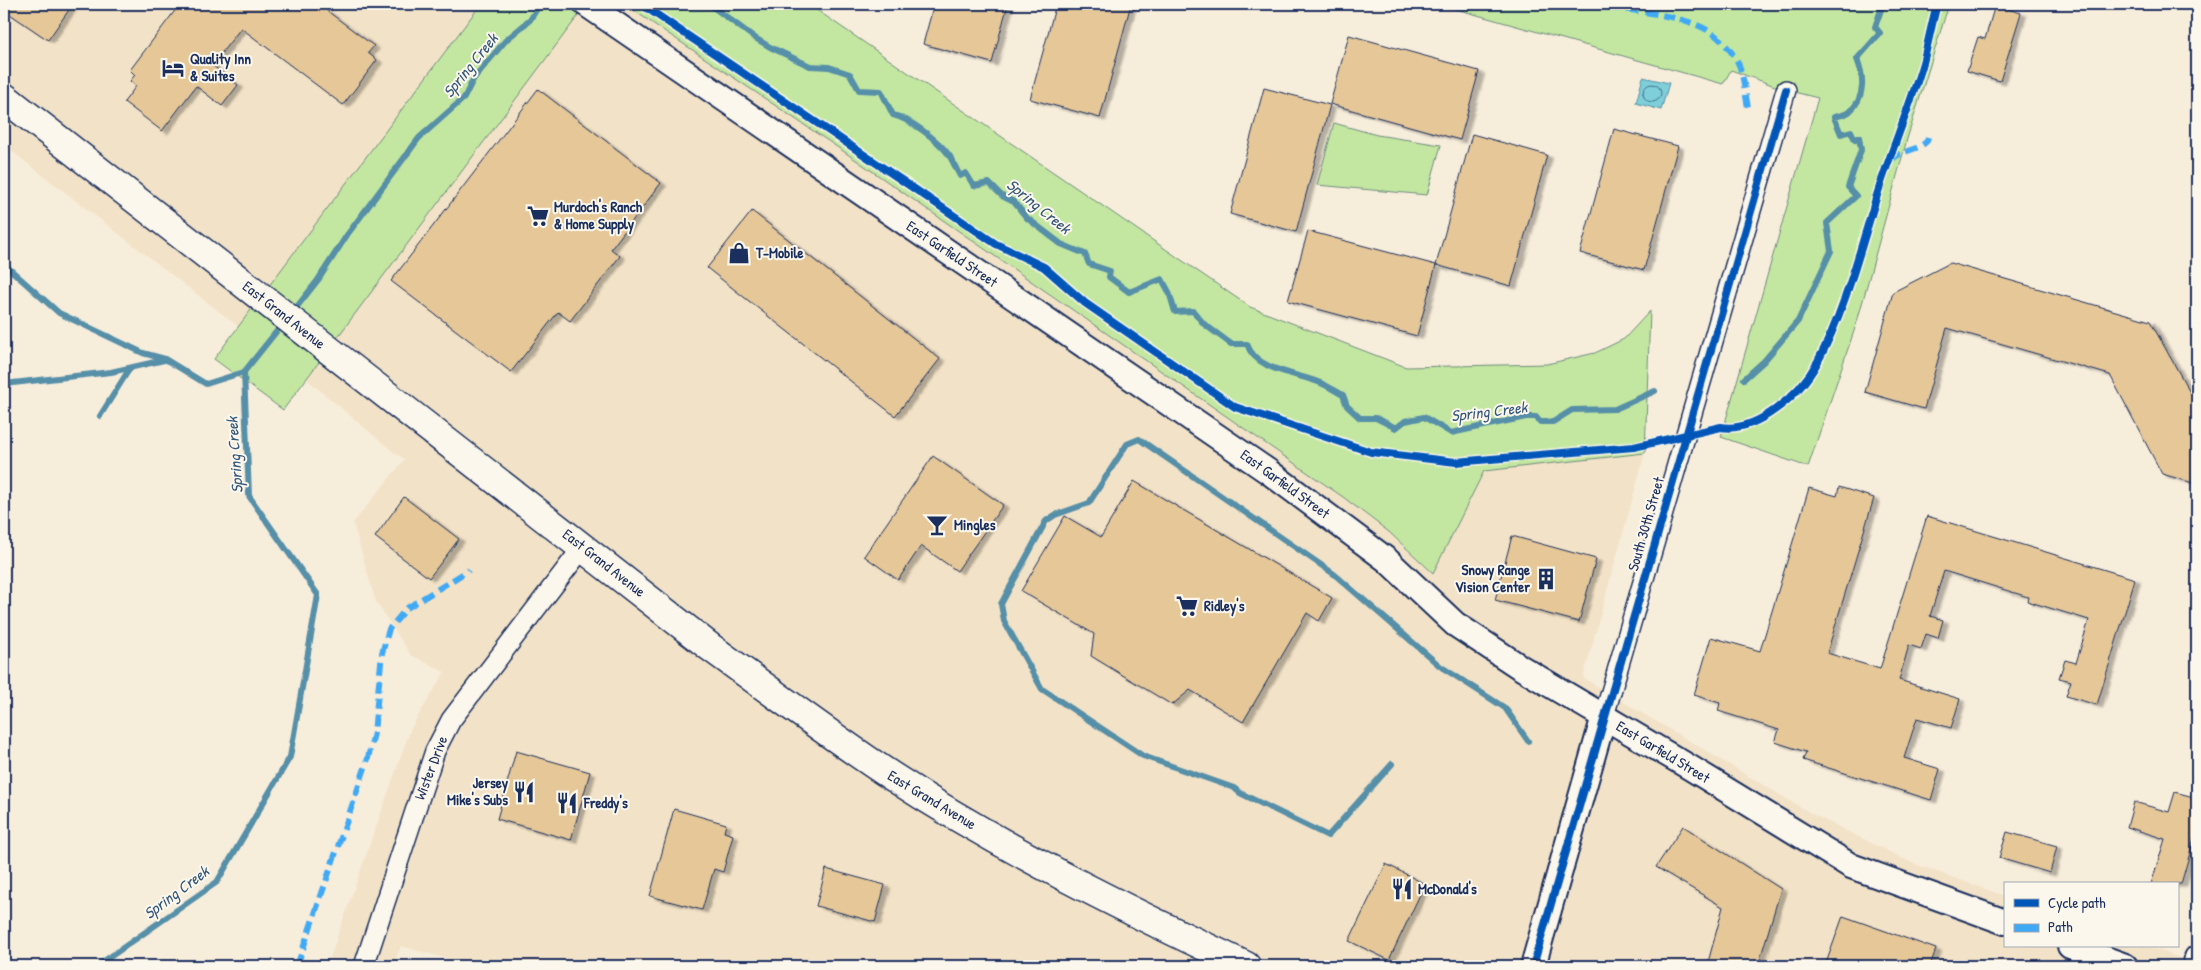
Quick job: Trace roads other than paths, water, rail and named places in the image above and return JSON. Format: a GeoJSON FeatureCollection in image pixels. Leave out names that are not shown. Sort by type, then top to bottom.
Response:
{"type":"FeatureCollection","features":[{"type":"Feature","properties":{"kind":"main road","name":"East Grand Avenue"},"geometry":{"type":"LineString","coordinates":[[4,97],[710,648],[893,777],[984,832],[1087,889],[1246,966]]}},
{"type":"Feature","properties":{"kind":"street","name":"East Garfield Street"},"geometry":{"type":"LineString","coordinates":[[586,4],[1269,472],[1387,560],[1455,624],[1520,668],[1604,716],[1850,866],[2004,922]]}},
{"type":"Feature","properties":{"kind":"street","name":"South 30th Street"},"geometry":{"type":"LineString","coordinates":[[1533,966],[1786,90]]}},
{"type":"Feature","properties":{"kind":"street","name":"Wister Drive"},"geometry":{"type":"LineString","coordinates":[[364,966],[435,751],[451,720],[583,547]]}},
{"type":"Feature","properties":{"kind":"street"},"geometry":{"type":"LineString","coordinates":[[2076,948],[2125,966]]}},
{"type":"Feature","properties":{"kind":"street"},"geometry":{"type":"LineString","coordinates":[[2195,966],[2197,958]]}},
{"type":"Feature","properties":{"kind":"water"},"geometry":{"type":"Polygon","coordinates":[[[1643,77],[1669,83],[1661,110],[1636,103],[1643,77]]]}},
{"type":"Feature","properties":{"kind":"waterway","name":"Spring Creek"},"geometry":{"type":"LineString","coordinates":[[292,313],[318,280],[347,235],[419,138],[464,98],[474,78],[506,40],[530,20],[540,4]]}},
{"type":"Feature","properties":{"kind":"waterway","name":"Spring Creek"},"geometry":{"type":"LineString","coordinates":[[709,4],[770,47],[810,66],[829,67],[850,74],[859,90],[881,91],[893,115],[915,125],[938,143],[949,155],[960,176],[966,173],[974,186],[989,183],[1002,196],[1014,202],[1027,218],[1061,244],[1085,254],[1089,264],[1110,271],[1109,277],[1129,292],[1162,279],[1169,292],[1175,312],[1193,311],[1204,324],[1231,344],[1247,344],[1252,353],[1268,366],[1321,383],[1343,395],[1347,406],[1360,418],[1376,418],[1396,428],[1405,421],[1424,417],[1451,433],[1526,417],[1536,417],[1540,422],[1553,422],[1572,410],[1615,409],[1655,391]]}},
{"type":"Feature","properties":{"kind":"waterway","name":"Spring Creek"},"geometry":{"type":"LineString","coordinates":[[1744,379],[1764,361],[1798,321],[1831,251],[1827,223],[1856,196],[1848,187],[1861,150],[1859,137],[1855,140],[1851,131],[1841,134],[1834,117],[1849,112],[1855,106],[1861,94],[1862,80],[1857,59],[1880,33],[1875,27],[1883,4]]}},
{"type":"Feature","properties":{"kind":"waterway"},"geometry":{"type":"LineString","coordinates":[[4,264],[59,313],[143,353],[165,359],[206,384],[244,372]]}},
{"type":"Feature","properties":{"kind":"waterway","name":"Spring Creek"},"geometry":{"type":"LineString","coordinates":[[97,966],[217,882],[290,757],[318,595],[249,496],[244,372],[284,322]]}},
{"type":"Feature","properties":{"kind":"waterway"},"geometry":{"type":"LineString","coordinates":[[4,384],[111,372],[164,360]]}},
{"type":"Feature","properties":{"kind":"waterway"},"geometry":{"type":"LineString","coordinates":[[100,416],[130,368]]}},
{"type":"Feature","properties":{"kind":"waterway"},"geometry":{"type":"LineString","coordinates":[[1392,764],[1328,836],[1240,793],[1234,788],[1143,756],[1042,689],[1004,621],[1001,604],[1046,521],[1055,515],[1089,503],[1127,444],[1139,439],[1334,574],[1440,666],[1505,708],[1528,741]]}},
{"type":"Feature","properties":{"kind":"place","name":"Quality Inn & Suites"},"geometry":{"type":"Point","coordinates":[173,68]}},
{"type":"Feature","properties":{"kind":"place","name":"Murdoch's Ranch & Home Supply"},"geometry":{"type":"Point","coordinates":[538,216]}},
{"type":"Feature","properties":{"kind":"place","name":"T-Mobile"},"geometry":{"type":"Point","coordinates":[739,253]}},
{"type":"Feature","properties":{"kind":"place","name":"Mingles"},"geometry":{"type":"Point","coordinates":[937,525]}},
{"type":"Feature","properties":{"kind":"place","name":"Snowy Range Vision Center"},"geometry":{"type":"Point","coordinates":[1546,579]}},
{"type":"Feature","properties":{"kind":"place","name":"Ridley's"},"geometry":{"type":"Point","coordinates":[1187,606]}},
{"type":"Feature","properties":{"kind":"place","name":"Jersey Mike's Subs"},"geometry":{"type":"Point","coordinates":[524,792]}},
{"type":"Feature","properties":{"kind":"place","name":"Freddy's"},"geometry":{"type":"Point","coordinates":[567,803]}},
{"type":"Feature","properties":{"kind":"place","name":"McDonald's"},"geometry":{"type":"Point","coordinates":[1402,889]}}]}
